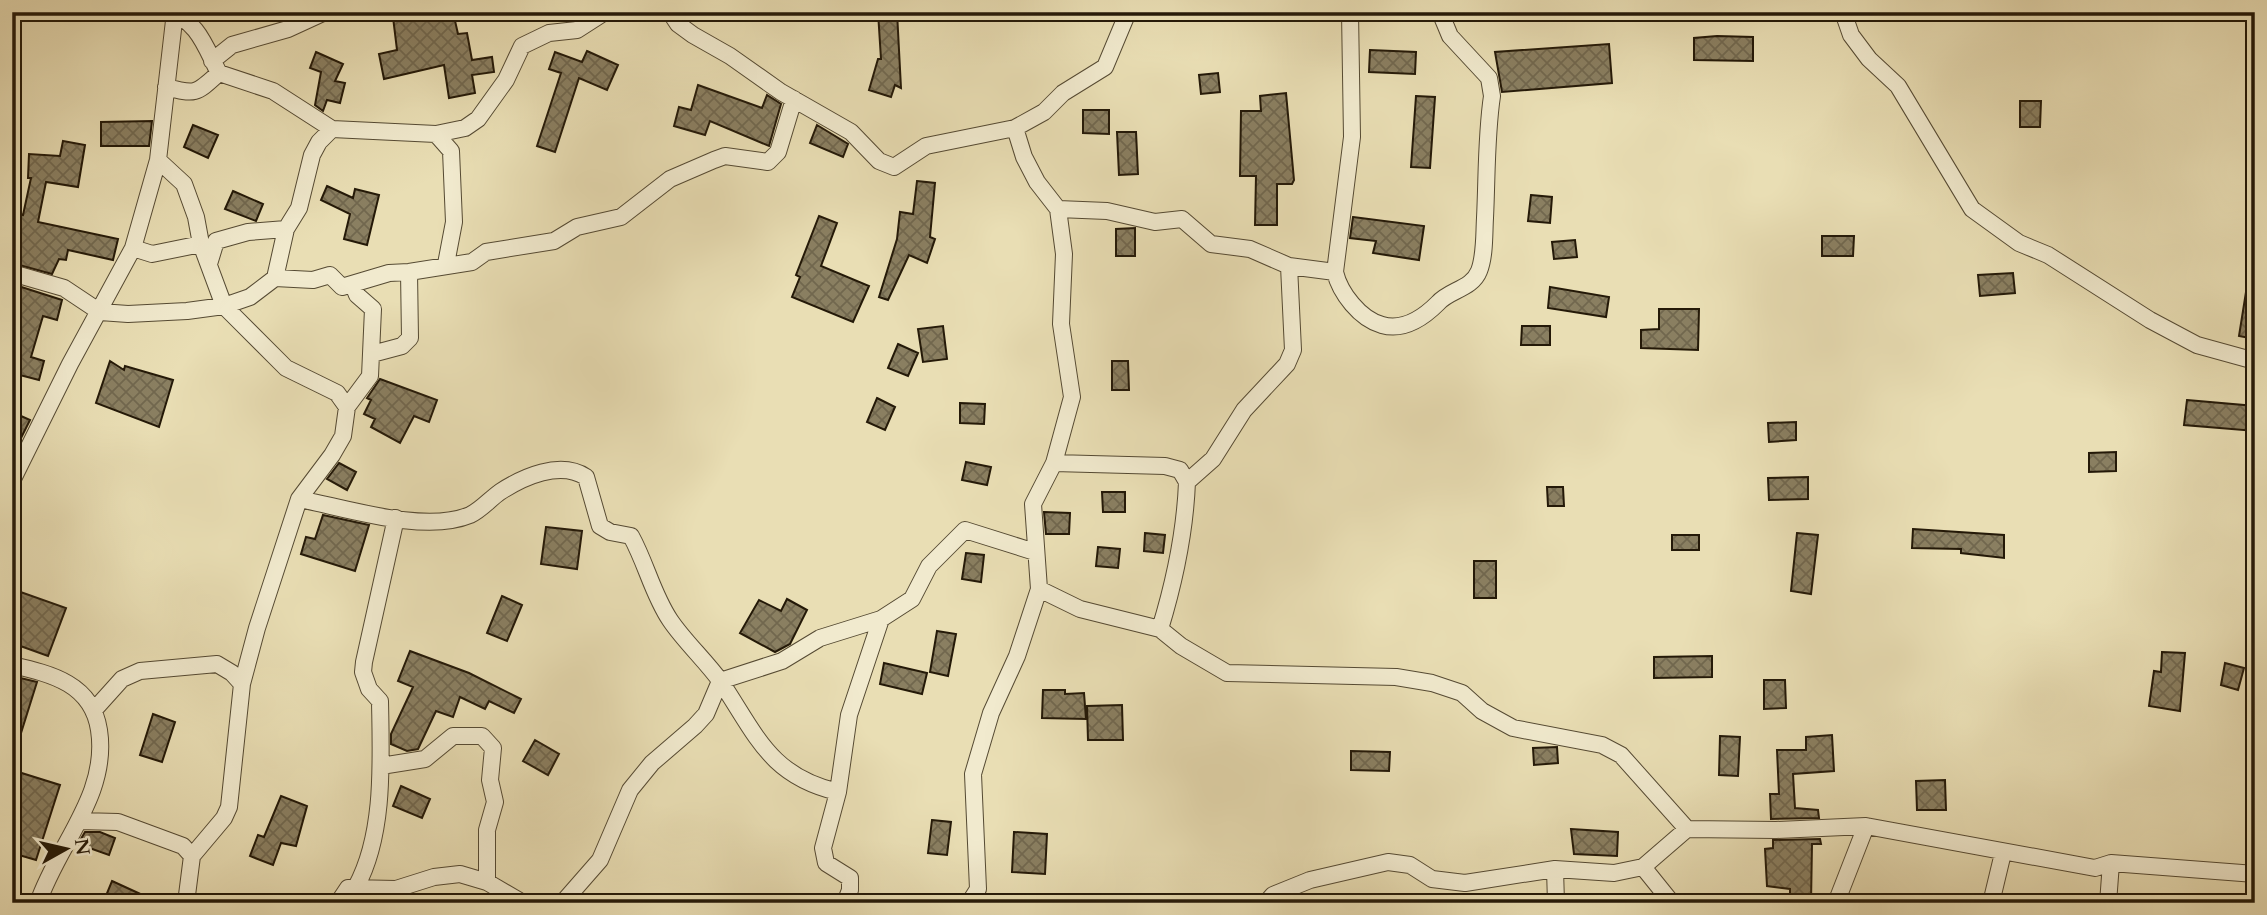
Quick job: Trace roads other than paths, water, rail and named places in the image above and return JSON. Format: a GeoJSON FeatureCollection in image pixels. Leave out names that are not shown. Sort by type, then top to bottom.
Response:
{"type":"FeatureCollection","features":[{"type":"Feature","properties":{"kind":"street"},"geometry":{"type":"LineString","coordinates":[[166,86],[192,94],[201,90],[232,45],[288,29],[325,12]]}},
{"type":"Feature","properties":{"kind":"street"},"geometry":{"type":"LineString","coordinates":[[172,13],[203,37],[216,67],[273,91],[332,129],[436,134],[465,128],[478,119],[506,80],[522,46],[549,33],[577,30],[605,12]]}},
{"type":"Feature","properties":{"kind":"street"},"geometry":{"type":"LineString","coordinates":[[670,12],[678,24],[699,39],[851,132],[879,160],[894,167],[926,146],[1015,128],[1044,112],[1063,93],[1105,67],[1128,12]]}},
{"type":"Feature","properties":{"kind":"street"},"geometry":{"type":"LineString","coordinates":[[1350,12],[1352,137],[1335,272],[1339,286],[1370,322],[1392,328],[1422,316],[1441,298],[1458,292],[1479,272],[1492,96],[1489,78],[1450,36],[1440,12]]}},
{"type":"Feature","properties":{"kind":"street"},"geometry":{"type":"LineString","coordinates":[[1843,12],[1851,35],[1869,60],[1898,86],[1972,209],[2019,243],[2048,255],[2150,320],[2197,345],[2255,360]]}},
{"type":"Feature","properties":{"kind":"street"},"geometry":{"type":"LineString","coordinates":[[12,481],[70,364],[133,248],[158,160],[172,13]]}},
{"type":"Feature","properties":{"kind":"street"},"geometry":{"type":"LineString","coordinates":[[275,278],[313,281],[330,275],[342,287],[389,273],[472,262],[486,252],[554,241],[577,227],[621,216],[670,179],[714,160],[726,156],[768,162],[778,152],[794,99]]}},
{"type":"Feature","properties":{"kind":"street"},"geometry":{"type":"LineString","coordinates":[[969,903],[978,889],[973,774],[991,713],[1017,656],[1039,589],[1033,504],[1054,463],[1072,397],[1061,324],[1064,254],[1058,209],[1037,182],[1024,157],[1015,128]]}},
{"type":"Feature","properties":{"kind":"street"},"geometry":{"type":"LineString","coordinates":[[12,273],[64,288],[100,312],[187,312],[224,306],[250,297],[275,278],[286,229],[299,208],[312,155],[318,142],[332,129]]}},
{"type":"Feature","properties":{"kind":"street"},"geometry":{"type":"LineString","coordinates":[[436,134],[451,150],[454,222],[446,264]]}},
{"type":"Feature","properties":{"kind":"street"},"geometry":{"type":"LineString","coordinates":[[158,160],[184,184],[196,217],[201,244],[224,306],[286,368],[337,394],[347,407]]}},
{"type":"Feature","properties":{"kind":"street"},"geometry":{"type":"LineString","coordinates":[[1058,209],[1107,211],[1155,222],[1182,219],[1210,244],[1250,249],[1289,267],[1335,272]]}},
{"type":"Feature","properties":{"kind":"street"},"geometry":{"type":"LineString","coordinates":[[209,264],[216,241],[248,232],[286,229]]}},
{"type":"Feature","properties":{"kind":"street"},"geometry":{"type":"LineString","coordinates":[[133,248],[152,254],[201,244]]}},
{"type":"Feature","properties":{"kind":"street"},"geometry":{"type":"LineString","coordinates":[[1187,482],[1213,459],[1244,410],[1287,364],[1293,350],[1289,267]]}},
{"type":"Feature","properties":{"kind":"street"},"geometry":{"type":"LineString","coordinates":[[372,354],[402,346],[410,338],[409,272]]}},
{"type":"Feature","properties":{"kind":"street"},"geometry":{"type":"LineString","coordinates":[[186,903],[192,856],[224,818],[229,807],[242,684],[299,499],[343,436],[347,407],[370,376],[373,309],[357,295],[353,285]]}},
{"type":"Feature","properties":{"kind":"street"},"geometry":{"type":"LineString","coordinates":[[1054,463],[1165,466],[1180,470],[1187,482],[1176,576],[1160,629]]}},
{"type":"Feature","properties":{"kind":"street"},"geometry":{"type":"LineString","coordinates":[[299,499],[397,518],[456,519],[472,514],[504,490],[537,474],[559,470],[580,473],[586,477],[600,526],[610,532],[631,536],[669,619],[720,681],[767,754],[792,775],[812,786],[838,792]]}},
{"type":"Feature","properties":{"kind":"street"},"geometry":{"type":"LineString","coordinates":[[356,887],[367,866],[381,766],[380,701],[369,689],[363,672],[364,662],[397,518]]}},
{"type":"Feature","properties":{"kind":"street"},"geometry":{"type":"LineString","coordinates":[[556,903],[565,900],[600,860],[630,790],[652,763],[705,714],[720,681],[782,661],[820,638],[881,619],[912,599],[929,566],[965,530],[1035,552]]}},
{"type":"Feature","properties":{"kind":"street"},"geometry":{"type":"LineString","coordinates":[[1039,589],[1080,609],[1160,629],[1227,673],[1396,677],[1432,682],[1462,693],[1482,711],[1513,728],[1602,745],[1621,755],[1687,829]]}},
{"type":"Feature","properties":{"kind":"street"},"geometry":{"type":"LineString","coordinates":[[845,903],[850,878],[826,863],[823,848],[838,792],[849,715],[881,619]]}},
{"type":"Feature","properties":{"kind":"street"},"geometry":{"type":"LineString","coordinates":[[95,709],[122,679],[140,671],[218,664],[242,684]]}},
{"type":"Feature","properties":{"kind":"street"},"geometry":{"type":"LineString","coordinates":[[12,666],[63,679],[95,709],[101,759],[96,783],[79,821],[54,865],[38,903]]}},
{"type":"Feature","properties":{"kind":"street"},"geometry":{"type":"LineString","coordinates":[[381,766],[425,760],[453,736],[482,736],[490,742],[494,757],[490,780],[495,802],[487,830],[487,882]]}},
{"type":"Feature","properties":{"kind":"street"},"geometry":{"type":"LineString","coordinates":[[79,821],[118,822],[183,846],[192,856]]}},
{"type":"Feature","properties":{"kind":"street"},"geometry":{"type":"LineString","coordinates":[[1836,903],[1866,826]]}},
{"type":"Feature","properties":{"kind":"street"},"geometry":{"type":"LineString","coordinates":[[1266,903],[1273,895],[1310,880],[1388,862],[1410,865],[1432,879],[1465,883],[1555,869],[1614,873],[1643,867],[1687,829],[1776,830],[1866,826],[2095,868],[2111,863],[2255,873]]}},
{"type":"Feature","properties":{"kind":"street"},"geometry":{"type":"LineString","coordinates":[[1991,903],[2003,853]]}},
{"type":"Feature","properties":{"kind":"street"},"geometry":{"type":"LineString","coordinates":[[2108,903],[2111,863]]}},
{"type":"Feature","properties":{"kind":"street"},"geometry":{"type":"LineString","coordinates":[[1643,867],[1672,903]]}},
{"type":"Feature","properties":{"kind":"street"},"geometry":{"type":"LineString","coordinates":[[1555,869],[1556,903]]}},
{"type":"Feature","properties":{"kind":"street"},"geometry":{"type":"LineString","coordinates":[[338,903],[348,888],[397,888],[434,877],[460,874],[487,882],[523,903]]}}]}
